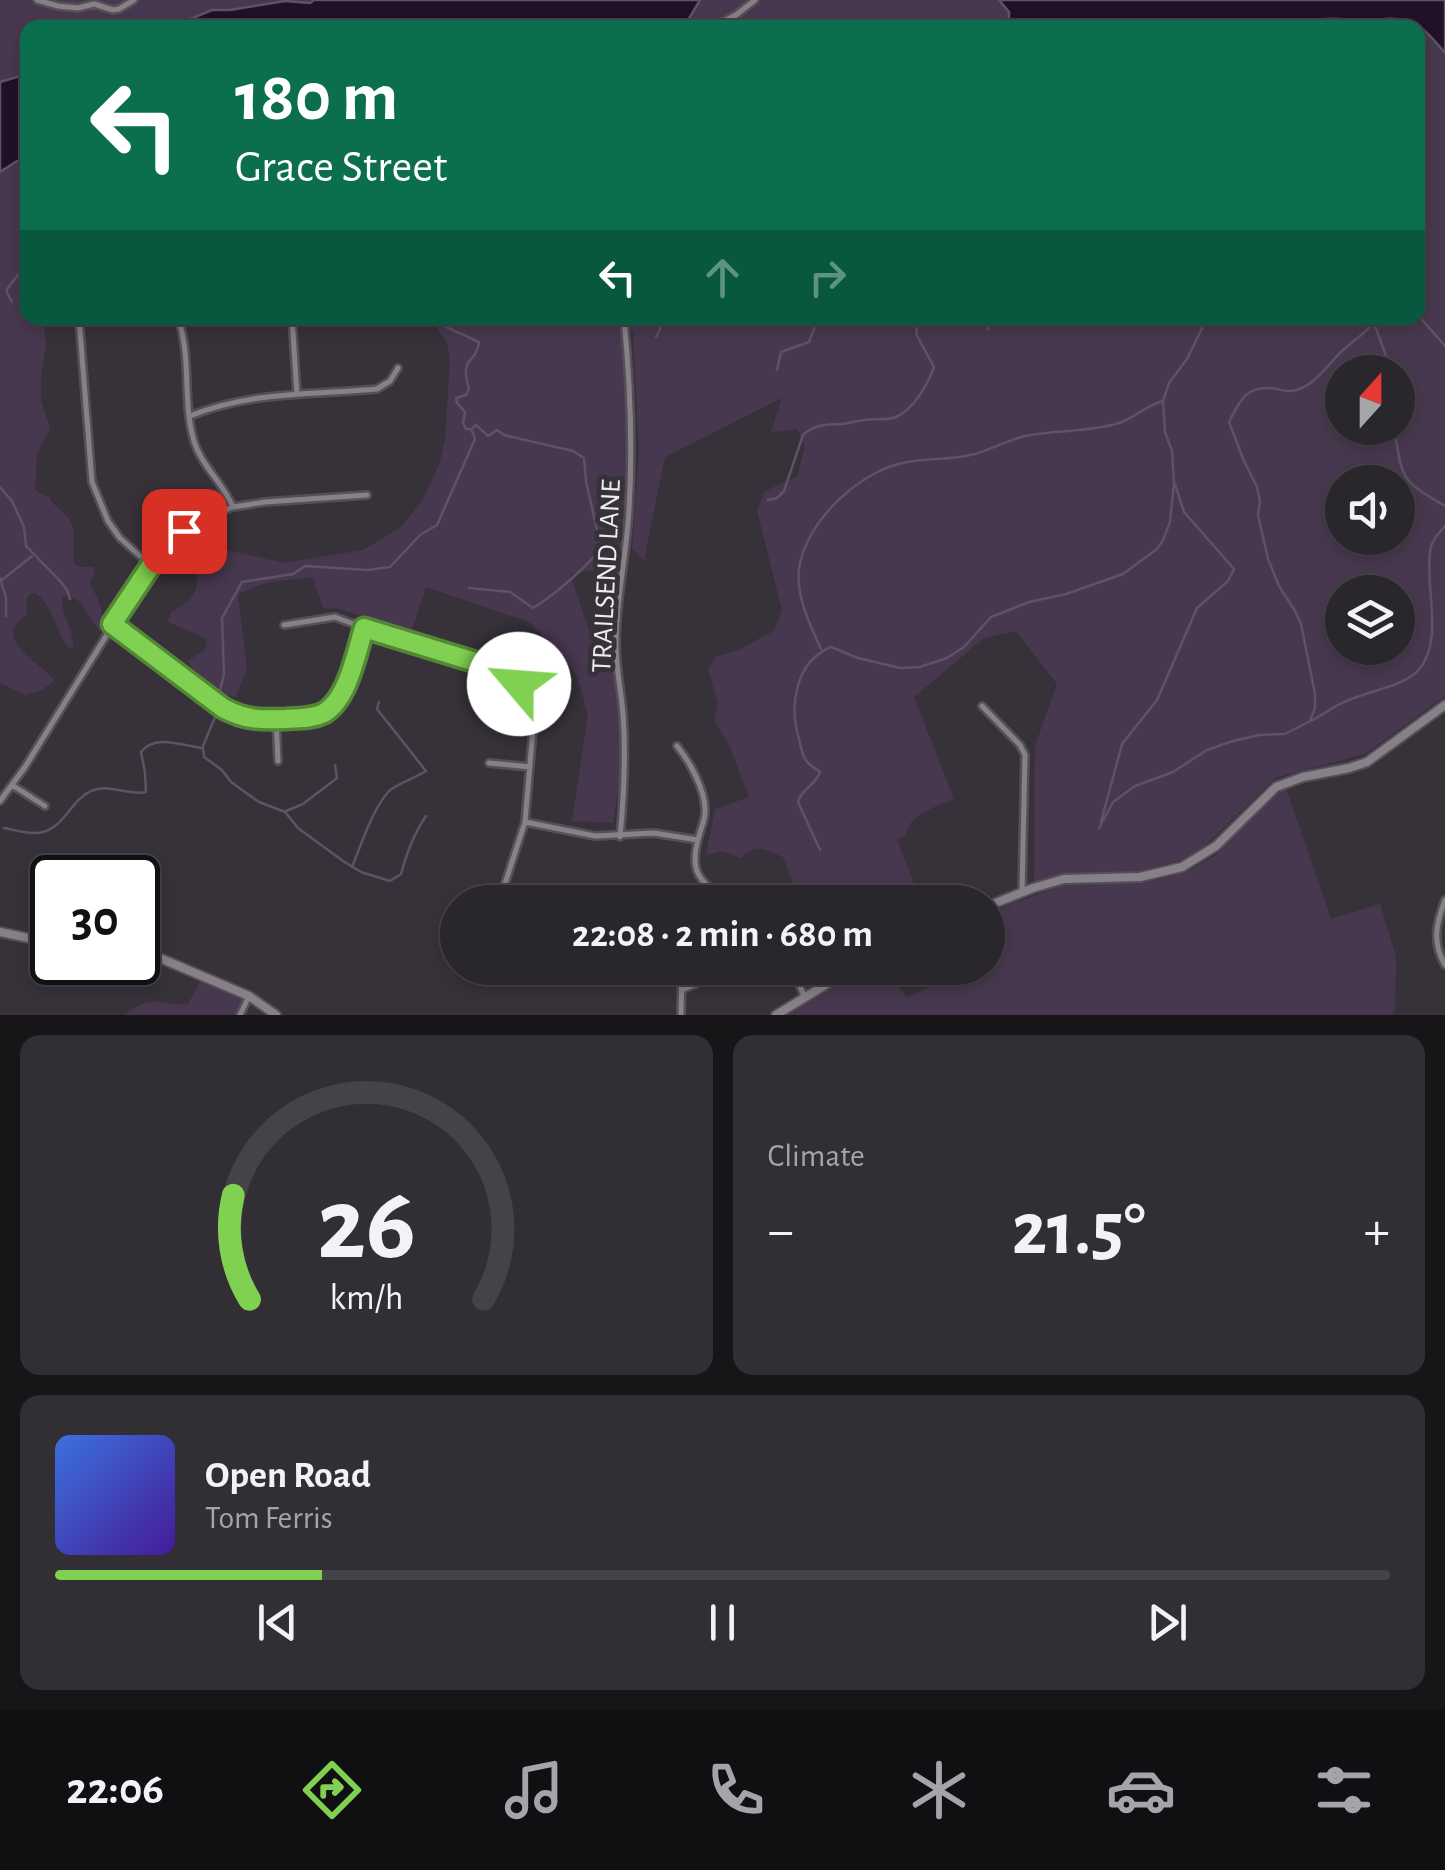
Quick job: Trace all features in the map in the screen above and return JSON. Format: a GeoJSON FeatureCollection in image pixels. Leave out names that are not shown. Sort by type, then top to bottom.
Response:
{"type":"FeatureCollection","features":[{"type":"Feature","properties":{"kind":"street"},"geometry":{"type":"LineString","coordinates":[[37,0],[78,8],[94,4],[113,10],[134,0]]}},
{"type":"Feature","properties":{"kind":"street"},"geometry":{"type":"LineString","coordinates":[[726,20],[754,0]]}},
{"type":"Feature","properties":{"kind":"street"},"geometry":{"type":"LineString","coordinates":[[80,325],[92,482],[108,522],[150,565]]}},
{"type":"Feature","properties":{"kind":"street"},"geometry":{"type":"LineString","coordinates":[[180,325],[186,347],[192,437],[233,508]]}},
{"type":"Feature","properties":{"kind":"street"},"geometry":{"type":"LineString","coordinates":[[292,325],[297,394]]}},
{"type":"Feature","properties":{"kind":"street","name":"TRAILSEND LANE"},"geometry":{"type":"LineString","coordinates":[[620,836],[625,783],[616,642],[630,512],[631,405],[625,325]]}},
{"type":"Feature","properties":{"kind":"street"},"geometry":{"type":"LineString","coordinates":[[190,416],[242,399],[386,386],[398,368]]}},
{"type":"Feature","properties":{"kind":"street"},"geometry":{"type":"LineString","coordinates":[[0,801],[150,565],[184,531],[233,508],[366,495]]}},
{"type":"Feature","properties":{"kind":"street"},"geometry":{"type":"LineString","coordinates":[[284,625],[328,617],[510,676],[526,695],[534,728],[526,822],[505,885]]}},
{"type":"Feature","properties":{"kind":"street"},"geometry":{"type":"LineString","coordinates":[[112,624],[223,708],[247,719],[311,718],[326,712],[342,694],[364,628]]}},
{"type":"Feature","properties":{"kind":"street"},"geometry":{"type":"LineString","coordinates":[[1005,899],[1064,879],[1140,877],[1182,868],[1216,846],[1276,787],[1367,762],[1445,704]]}},
{"type":"Feature","properties":{"kind":"street"},"geometry":{"type":"LineString","coordinates":[[982,706],[1024,751],[1022,892]]}},
{"type":"Feature","properties":{"kind":"street"},"geometry":{"type":"LineString","coordinates":[[276,719],[278,761]]}},
{"type":"Feature","properties":{"kind":"street"},"geometry":{"type":"LineString","coordinates":[[677,746],[692,766],[705,807],[694,864],[705,885]]}},
{"type":"Feature","properties":{"kind":"street"},"geometry":{"type":"LineString","coordinates":[[489,764],[530,766]]}},
{"type":"Feature","properties":{"kind":"street"},"geometry":{"type":"LineString","coordinates":[[12,785],[45,806]]}},
{"type":"Feature","properties":{"kind":"street"},"geometry":{"type":"LineString","coordinates":[[526,822],[594,836],[654,833],[698,840]]}},
{"type":"Feature","properties":{"kind":"street"},"geometry":{"type":"LineString","coordinates":[[1445,900],[1436,934],[1437,949],[1445,966]]}},
{"type":"Feature","properties":{"kind":"street"},"geometry":{"type":"LineString","coordinates":[[0,932],[30,939]]}},
{"type":"Feature","properties":{"kind":"street"},"geometry":{"type":"LineString","coordinates":[[160,958],[249,996],[276,1015]]}},
{"type":"Feature","properties":{"kind":"street"},"geometry":{"type":"LineString","coordinates":[[681,1015],[682,985]]}},
{"type":"Feature","properties":{"kind":"street"},"geometry":{"type":"LineString","coordinates":[[682,990],[693,985]]}},
{"type":"Feature","properties":{"kind":"street"},"geometry":{"type":"LineString","coordinates":[[799,985],[805,998]]}},
{"type":"Feature","properties":{"kind":"street"},"geometry":{"type":"LineString","coordinates":[[776,1015],[826,985]]}},
{"type":"Feature","properties":{"kind":"street"},"geometry":{"type":"LineString","coordinates":[[240,1015],[249,996]]}},
{"type":"Feature","properties":{"kind":"shaded area"},"geometry":{"type":"Polygon","coordinates":[[[0,0],[314,0],[212,10],[188,20],[20,20],[20,76],[0,82],[0,0]]]}},
{"type":"Feature","properties":{"kind":"shaded area"},"geometry":{"type":"Polygon","coordinates":[[[660,0],[1042,0],[1093,20],[644,20],[660,0]]]}},
{"type":"Feature","properties":{"kind":"shaded area"},"geometry":{"type":"Polygon","coordinates":[[[700,0],[688,20],[188,20],[212,10],[285,1],[700,0]]]}},
{"type":"Feature","properties":{"kind":"shaded area"},"geometry":{"type":"Polygon","coordinates":[[[999,0],[1445,0],[1445,53],[1425,32],[1425,20],[1009,20],[1009,12],[999,0]]]}},
{"type":"Feature","properties":{"kind":"shaded area"},"geometry":{"type":"Polygon","coordinates":[[[1445,0],[1445,696],[1365,754],[1275,778],[1193,857],[1129,874],[1067,874],[1034,883],[1035,746],[1057,684],[1016,631],[984,638],[914,697],[954,799],[917,817],[905,836],[897,840],[914,885],[794,885],[783,857],[761,849],[751,850],[740,858],[723,851],[706,855],[715,809],[749,797],[730,747],[714,720],[718,703],[708,669],[716,656],[737,651],[775,630],[782,610],[757,510],[765,491],[797,477],[805,446],[797,429],[771,432],[782,398],[665,457],[644,560],[632,549],[639,452],[633,331],[623,333],[628,483],[617,567],[570,574],[593,643],[610,639],[625,750],[613,823],[572,821],[588,715],[577,676],[529,622],[426,587],[411,632],[339,609],[323,608],[313,578],[255,587],[238,595],[247,668],[236,697],[207,685],[188,661],[205,649],[207,639],[168,622],[171,612],[187,602],[195,591],[194,560],[201,551],[212,547],[284,563],[363,550],[400,528],[422,501],[445,441],[450,360],[447,343],[435,325],[1425,325],[1425,20],[1292,20],[1304,9],[1445,0]]]}},
{"type":"Feature","properties":{"kind":"shaded area"},"geometry":{"type":"Polygon","coordinates":[[[20,76],[20,161],[0,172],[0,82],[20,76]]]}},
{"type":"Feature","properties":{"kind":"shaded area"},"geometry":{"type":"Polygon","coordinates":[[[20,161],[20,325],[44,325],[46,344],[41,400],[50,429],[37,454],[35,489],[49,497],[71,522],[74,564],[93,567],[90,583],[102,618],[100,632],[81,603],[70,595],[62,598],[73,640],[73,647],[69,648],[46,604],[35,593],[30,594],[27,614],[15,626],[15,641],[53,682],[25,695],[0,683],[0,172],[20,161]]]}},
{"type":"Feature","properties":{"kind":"shaded area"},"geometry":{"type":"Polygon","coordinates":[[[1286,788],[1331,919],[1380,904],[1396,957],[1392,1015],[787,1015],[837,985],[898,985],[906,998],[935,985],[1005,985],[1005,907],[1066,884],[1156,880],[1189,871],[1217,854],[1274,794],[1286,788]]]}},
{"type":"Feature","properties":{"kind":"shaded area"},"geometry":{"type":"Polygon","coordinates":[[[201,980],[242,998],[236,1015],[125,1015],[150,1002],[188,1004],[201,980]]]}},
{"type":"Feature","properties":{"kind":"waterway"},"geometry":{"type":"LineString","coordinates":[[12,302],[7,289],[20,272]]}},
{"type":"Feature","properties":{"kind":"waterway"},"geometry":{"type":"LineString","coordinates":[[1425,323],[1445,346]]}},
{"type":"Feature","properties":{"kind":"waterway"},"geometry":{"type":"LineString","coordinates":[[446,325],[479,342],[467,365],[469,389],[466,395],[456,398],[465,412],[466,429],[476,425],[488,436],[497,430],[573,451],[584,458],[601,548],[569,581],[533,608],[510,592],[469,588]]}},
{"type":"Feature","properties":{"kind":"waterway"},"geometry":{"type":"LineString","coordinates":[[656,337],[662,325]]}},
{"type":"Feature","properties":{"kind":"waterway"},"geometry":{"type":"LineString","coordinates":[[777,370],[781,352],[809,342],[813,325]]}},
{"type":"Feature","properties":{"kind":"waterway"},"geometry":{"type":"LineString","coordinates":[[768,500],[784,491],[807,431],[825,425],[892,418],[914,402],[934,367],[916,334],[918,325]]}},
{"type":"Feature","properties":{"kind":"waterway"},"geometry":{"type":"LineString","coordinates":[[988,329],[989,325]]}},
{"type":"Feature","properties":{"kind":"waterway"},"geometry":{"type":"LineString","coordinates":[[820,850],[798,802],[820,772],[804,757],[796,726],[795,699],[809,663],[831,647],[900,668],[920,667],[964,647],[991,617],[1123,574],[1157,549],[1170,522],[1174,483],[1163,401],[1169,383],[1187,359],[1204,325]]}},
{"type":"Feature","properties":{"kind":"waterway"},"geometry":{"type":"LineString","coordinates":[[1099,828],[1113,802],[1135,786],[1173,772],[1207,750],[1259,735],[1285,734],[1310,721],[1315,694],[1301,624],[1268,559],[1258,515],[1257,487],[1229,422],[1254,390],[1292,391],[1307,385],[1370,325]]}},
{"type":"Feature","properties":{"kind":"waterway"},"geometry":{"type":"LineString","coordinates":[[1375,325],[1386,355]]}},
{"type":"Feature","properties":{"kind":"waterway"},"geometry":{"type":"LineString","coordinates":[[821,649],[802,600],[799,569],[803,551],[823,517],[854,487],[889,467],[967,456],[1025,436],[1116,424],[1163,401]]}},
{"type":"Feature","properties":{"kind":"waterway"},"geometry":{"type":"LineString","coordinates":[[218,699],[224,674],[222,618],[242,582],[293,574],[305,566],[368,570],[390,567],[420,535],[437,525],[475,439],[472,431]]}},
{"type":"Feature","properties":{"kind":"waterway"},"geometry":{"type":"LineString","coordinates":[[1397,445],[1405,476],[1445,506]]}},
{"type":"Feature","properties":{"kind":"waterway"},"geometry":{"type":"LineString","coordinates":[[1101,822],[1122,744],[1157,700],[1197,608],[1228,581],[1234,569],[1184,512],[1175,484]]}},
{"type":"Feature","properties":{"kind":"waterway"},"geometry":{"type":"LineString","coordinates":[[0,487],[12,501],[24,527],[26,546],[61,582],[70,599]]}},
{"type":"Feature","properties":{"kind":"waterway"},"geometry":{"type":"LineString","coordinates":[[1311,721],[1348,700],[1389,687],[1417,672],[1425,660],[1432,631],[1430,552],[1445,526]]}},
{"type":"Feature","properties":{"kind":"waterway"},"geometry":{"type":"LineString","coordinates":[[2,580],[32,556]]}},
{"type":"Feature","properties":{"kind":"waterway"},"geometry":{"type":"LineString","coordinates":[[0,578],[6,616]]}},
{"type":"Feature","properties":{"kind":"waterway"},"geometry":{"type":"LineString","coordinates":[[352,867],[383,798],[392,788],[426,771],[377,709],[379,702]]}},
{"type":"Feature","properties":{"kind":"waterway"},"geometry":{"type":"LineString","coordinates":[[203,746],[218,710]]}},
{"type":"Feature","properties":{"kind":"waterway"},"geometry":{"type":"LineString","coordinates":[[4,828],[44,832],[59,823],[84,795],[98,789],[146,792],[141,752],[153,743],[201,748]]}},
{"type":"Feature","properties":{"kind":"waterway"},"geometry":{"type":"LineString","coordinates":[[203,748],[204,757],[259,802],[285,812],[298,828],[361,872],[390,881],[401,874],[426,816]]}},
{"type":"Feature","properties":{"kind":"waterway"},"geometry":{"type":"LineString","coordinates":[[286,811],[303,804],[337,778],[335,765]]}},
{"type":"Feature","properties":{"kind":"route"},"geometry":{"type":"LineString","coordinates":[[184,531],[156,558],[112,624],[236,715],[258,720],[311,718],[326,712],[342,694],[364,628],[495,668],[519,684]]}}]}
